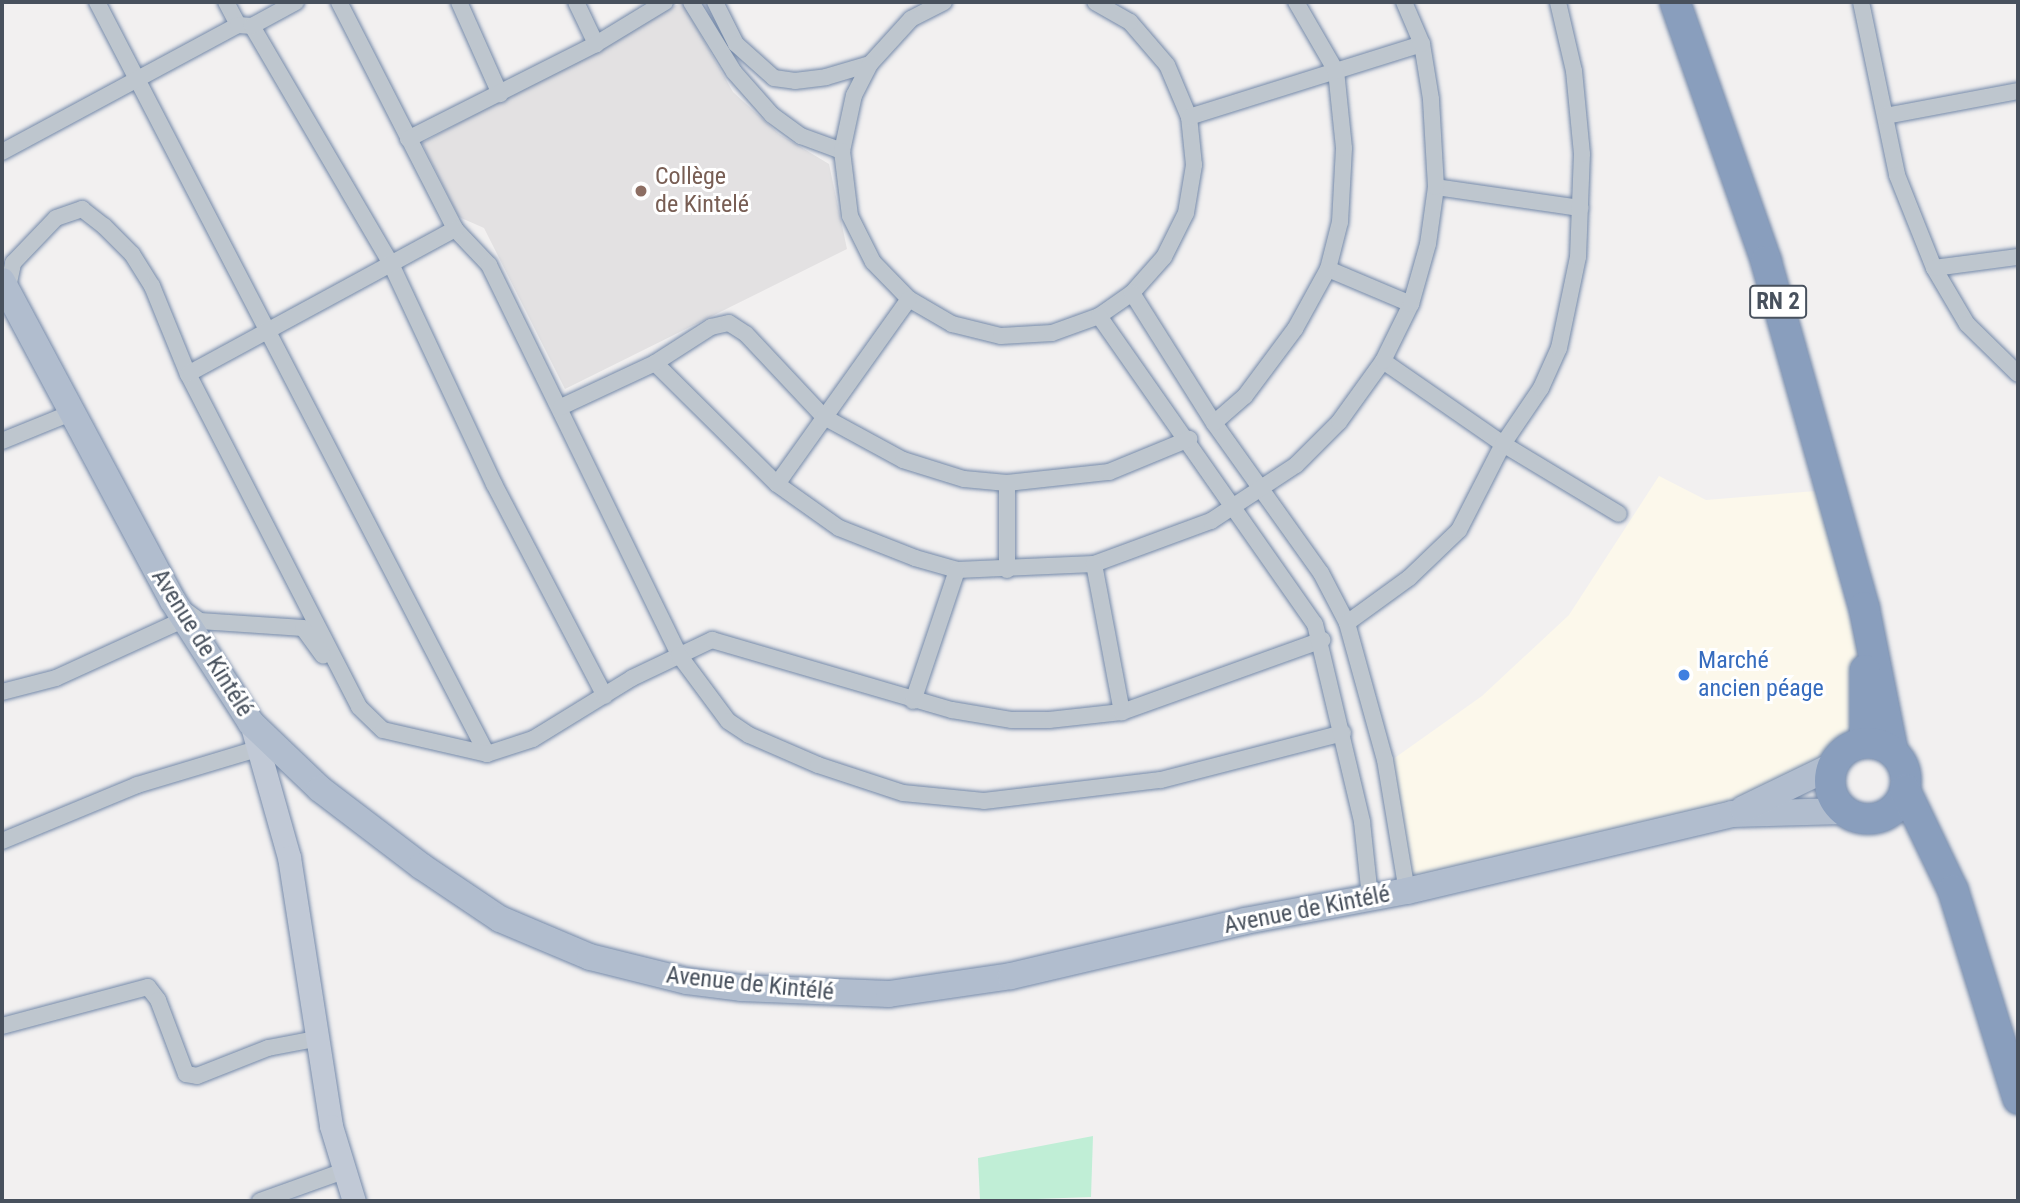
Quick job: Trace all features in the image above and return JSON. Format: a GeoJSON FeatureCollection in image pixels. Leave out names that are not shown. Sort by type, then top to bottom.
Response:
{"type":"FeatureCollection","features":[{"type":"Feature","properties":{"kind":"highway","name":"RN 2"},"geometry":{"type":"LineString","coordinates":[[1675,2],[1766,261],[1864,607],[1879,748],[1904,769],[1905,790],[1945,874],[2018,1099]]}},
{"type":"Feature","properties":{"kind":"highway"},"geometry":{"type":"LineString","coordinates":[[1879,748],[1846,750],[1833,765],[1830,785],[1844,811],[1864,818],[1885,814],[1905,790]]}},
{"type":"Feature","properties":{"kind":"highway","name":"RN 2"},"geometry":{"type":"LineString","coordinates":[[1885,814],[1945,874]]}},
{"type":"Feature","properties":{"kind":"main road","name":"Avenue de Kintélé"},"geometry":{"type":"LineString","coordinates":[[4,289],[179,610],[254,736],[320,789],[500,919],[590,957],[687,981],[855,995],[889,994],[1011,976],[1245,921],[1407,891],[1732,814],[1844,811]]}},
{"type":"Feature","properties":{"kind":"main road","name":"Avenue de Kintélé"},"geometry":{"type":"LineString","coordinates":[[1732,814],[1833,765]]}},
{"type":"Feature","properties":{"kind":"street"},"geometry":{"type":"LineString","coordinates":[[97,2],[270,331],[487,754]]}},
{"type":"Feature","properties":{"kind":"street"},"geometry":{"type":"LineString","coordinates":[[226,2],[245,26],[391,264],[494,484],[605,696]]}},
{"type":"Feature","properties":{"kind":"street"},"geometry":{"type":"LineString","coordinates":[[2,152],[138,80],[296,2]]}},
{"type":"Feature","properties":{"kind":"street"},"geometry":{"type":"LineString","coordinates":[[339,2],[455,229],[489,265],[561,407],[679,655],[728,721],[749,736],[903,793],[984,801],[1090,791],[1161,780],[1343,733]]}},
{"type":"Feature","properties":{"kind":"street"},"geometry":{"type":"LineString","coordinates":[[459,2],[500,94]]}},
{"type":"Feature","properties":{"kind":"street"},"geometry":{"type":"LineString","coordinates":[[576,2],[596,44]]}},
{"type":"Feature","properties":{"kind":"street"},"geometry":{"type":"LineString","coordinates":[[408,139],[596,44],[665,2]]}},
{"type":"Feature","properties":{"kind":"street"},"geometry":{"type":"LineString","coordinates":[[691,2],[734,72],[772,115],[801,136],[842,151]]}},
{"type":"Feature","properties":{"kind":"street"},"geometry":{"type":"LineString","coordinates":[[715,2],[736,44],[774,78],[795,82],[826,77],[870,64]]}},
{"type":"Feature","properties":{"kind":"street"},"geometry":{"type":"LineString","coordinates":[[944,2],[911,19],[870,64],[853,95],[842,151],[850,216],[873,262],[909,299],[952,324],[1001,336],[1052,333],[1099,316],[1132,293],[1164,257],[1186,213],[1194,165],[1189,117],[1167,65],[1130,22],[1095,2]]}},
{"type":"Feature","properties":{"kind":"street"},"geometry":{"type":"LineString","coordinates":[[1214,423],[1245,396],[1295,329],[1328,269],[1340,222],[1344,148],[1336,71],[1296,2]]}},
{"type":"Feature","properties":{"kind":"street"},"geometry":{"type":"LineString","coordinates":[[655,363],[777,484],[839,528],[957,570],[1007,570],[1094,564],[1168,539],[1236,507],[1296,465],[1339,422],[1383,361],[1411,304],[1428,244],[1436,187],[1431,99],[1422,44],[1404,2]]}},
{"type":"Feature","properties":{"kind":"street"},"geometry":{"type":"LineString","coordinates":[[1347,623],[1409,578],[1459,530],[1503,444],[1541,388],[1559,348],[1578,257],[1580,116],[1558,2]]}},
{"type":"Feature","properties":{"kind":"street"},"geometry":{"type":"LineString","coordinates":[[1861,2],[1897,175],[1934,268],[1967,324],[2018,374]]}},
{"type":"Feature","properties":{"kind":"street"},"geometry":{"type":"LineString","coordinates":[[1189,117],[1422,44]]}},
{"type":"Feature","properties":{"kind":"street"},"geometry":{"type":"LineString","coordinates":[[1886,116],[2018,91]]}},
{"type":"Feature","properties":{"kind":"street"},"geometry":{"type":"LineString","coordinates":[[1436,187],[1580,208]]}},
{"type":"Feature","properties":{"kind":"street"},"geometry":{"type":"LineString","coordinates":[[4,289],[13,263],[36,236],[56,218],[82,209],[132,254],[152,286],[188,374],[359,707]]}},
{"type":"Feature","properties":{"kind":"street"},"geometry":{"type":"LineString","coordinates":[[188,374],[455,229]]}},
{"type":"Feature","properties":{"kind":"street"},"geometry":{"type":"LineString","coordinates":[[1934,268],[2018,257]]}},
{"type":"Feature","properties":{"kind":"street"},"geometry":{"type":"LineString","coordinates":[[1328,269],[1411,304]]}},
{"type":"Feature","properties":{"kind":"street"},"geometry":{"type":"LineString","coordinates":[[1132,293],[1214,423],[1321,573],[1347,623],[1385,760],[1407,891]]}},
{"type":"Feature","properties":{"kind":"street"},"geometry":{"type":"LineString","coordinates":[[777,484],[909,299]]}},
{"type":"Feature","properties":{"kind":"street"},"geometry":{"type":"LineString","coordinates":[[1099,316],[1236,507],[1322,640],[1362,822],[1370,897]]}},
{"type":"Feature","properties":{"kind":"street"},"geometry":{"type":"LineString","coordinates":[[561,407],[655,363],[711,327],[736,324],[824,417],[903,460],[964,479],[1007,483],[1109,472],[1189,439]]}},
{"type":"Feature","properties":{"kind":"street"},"geometry":{"type":"LineString","coordinates":[[1383,361],[1503,444],[1619,514]]}},
{"type":"Feature","properties":{"kind":"street"},"geometry":{"type":"LineString","coordinates":[[2,441],[71,413]]}},
{"type":"Feature","properties":{"kind":"street"},"geometry":{"type":"LineString","coordinates":[[1007,483],[1007,570]]}},
{"type":"Feature","properties":{"kind":"street"},"geometry":{"type":"LineString","coordinates":[[1094,564],[1122,712]]}},
{"type":"Feature","properties":{"kind":"street"},"geometry":{"type":"LineString","coordinates":[[913,701],[957,570]]}},
{"type":"Feature","properties":{"kind":"street"},"geometry":{"type":"LineString","coordinates":[[2,692],[56,678],[179,610],[200,621],[303,628],[359,707],[383,730],[487,754],[533,739],[679,655],[712,640],[727,642],[913,701],[1012,720],[1122,712],[1322,640]]}},
{"type":"Feature","properties":{"kind":"street"},"geometry":{"type":"LineString","coordinates":[[2,841],[254,736],[289,857],[315,1039],[344,1171],[354,1201]]}},
{"type":"Feature","properties":{"kind":"street"},"geometry":{"type":"LineString","coordinates":[[2,1026],[148,987],[158,1000],[186,1074],[197,1076],[268,1048],[315,1039]]}},
{"type":"Feature","properties":{"kind":"street"},"geometry":{"type":"LineString","coordinates":[[260,1201],[344,1171]]}},
{"type":"Feature","properties":{"kind":"shaded area","name":"Collège de Kintelé"},"geometry":{"type":"Polygon","coordinates":[[[682,2],[733,92],[779,134],[829,164],[847,249],[565,389],[484,228],[459,217],[422,143],[682,2]]]}},
{"type":"Feature","properties":{"kind":"shaded area","name":"Marché ancien péage"},"geometry":{"type":"Polygon","coordinates":[[[1659,476],[1706,500],[1816,491],[1859,655],[1853,715],[1847,734],[1831,760],[1735,806],[1411,886],[1389,762],[1482,696],[1569,615],[1659,476]]]}},
{"type":"Feature","properties":{"kind":"green space"},"geometry":{"type":"Polygon","coordinates":[[[1093,1136],[1091,1197],[980,1201],[978,1158],[1093,1136]]]}},
{"type":"Feature","properties":{"kind":"place","name":"Collège de Kintelé"},"geometry":{"type":"Point","coordinates":[641,191]}},
{"type":"Feature","properties":{"kind":"place","name":"Marché ancien péage"},"geometry":{"type":"Point","coordinates":[1684,675]}}]}
